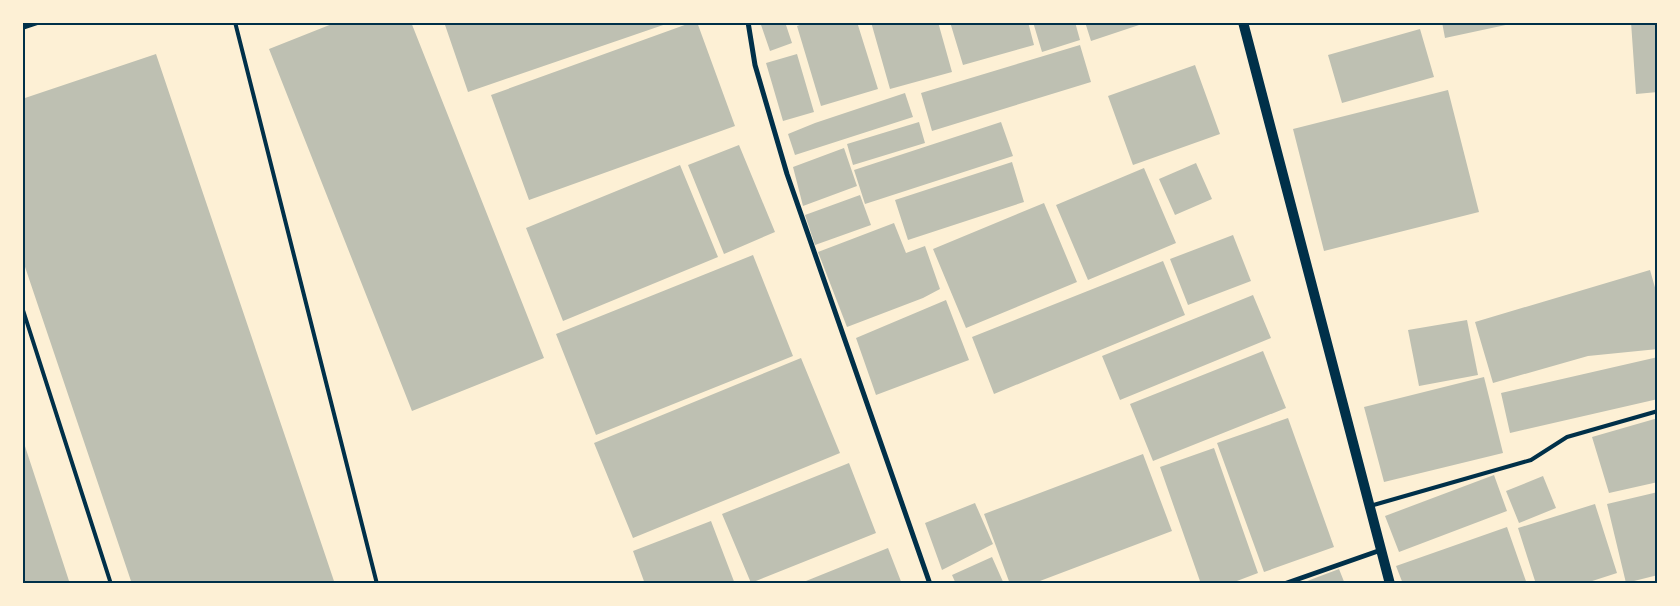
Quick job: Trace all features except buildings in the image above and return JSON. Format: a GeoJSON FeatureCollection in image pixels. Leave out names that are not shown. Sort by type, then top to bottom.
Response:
{"type":"FeatureCollection","features":[{"type":"Feature","properties":{"kind":"main road"},"geometry":{"type":"LineString","coordinates":[[1243,22],[1368,506],[1390,584]]}},
{"type":"Feature","properties":{"kind":"street"},"geometry":{"type":"LineString","coordinates":[[748,22],[755,65],[787,174],[930,584]]}},
{"type":"Feature","properties":{"kind":"street"},"geometry":{"type":"LineString","coordinates":[[1284,584],[1381,550]]}},
{"type":"Feature","properties":{"kind":"lane"},"geometry":{"type":"LineString","coordinates":[[22,28],[40,22]]}},
{"type":"Feature","properties":{"kind":"lane"},"geometry":{"type":"LineString","coordinates":[[235,22],[377,584]]}},
{"type":"Feature","properties":{"kind":"lane"},"geometry":{"type":"LineString","coordinates":[[22,307],[111,584]]}},
{"type":"Feature","properties":{"kind":"lane"},"geometry":{"type":"LineString","coordinates":[[1368,506],[1531,460],[1567,437],[1658,411]]}}]}
